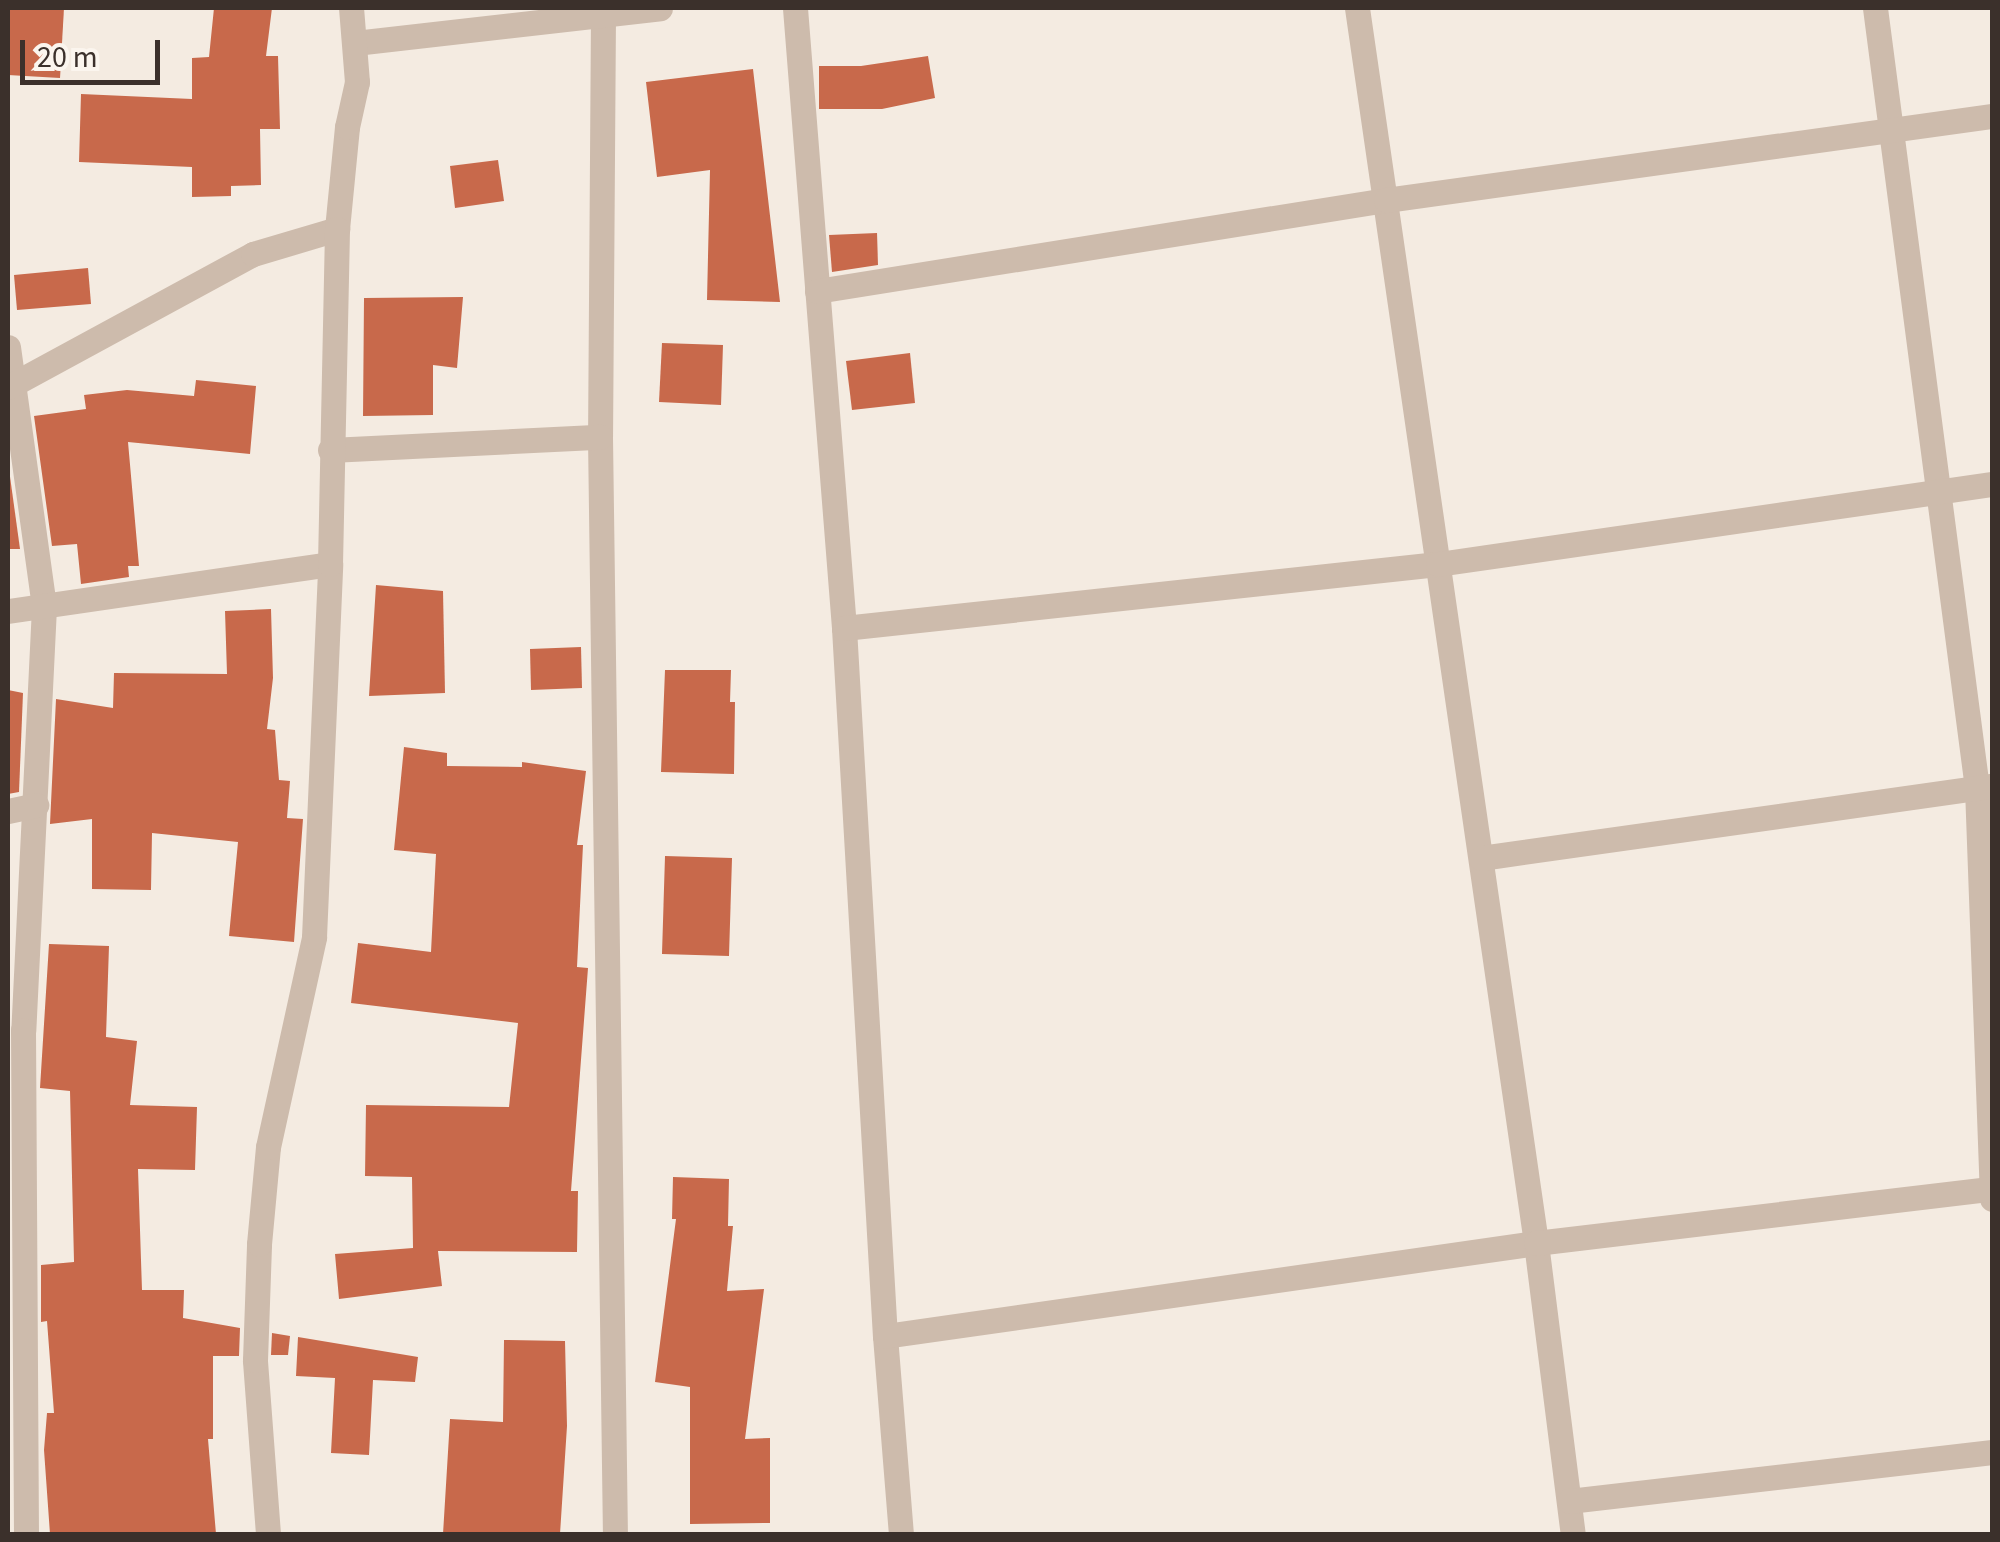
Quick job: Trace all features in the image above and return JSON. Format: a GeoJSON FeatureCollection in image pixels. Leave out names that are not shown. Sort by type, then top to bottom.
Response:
{"type":"FeatureCollection","features":[{"type":"Feature","properties":{"kind":"street"},"geometry":{"type":"LineString","coordinates":[[268,1534],[255,1360],[258,1244],[268,1148],[314,937],[330,564],[337,229],[347,127],[357,82],[351,8]]}},
{"type":"Feature","properties":{"kind":"street"},"geometry":{"type":"LineString","coordinates":[[355,43],[660,8]]}},
{"type":"Feature","properties":{"kind":"street"},"geometry":{"type":"LineString","coordinates":[[795,8],[844,628],[885,1336],[901,1534]]}},
{"type":"Feature","properties":{"kind":"street"},"geometry":{"type":"LineString","coordinates":[[1357,8],[1536,1243],[1574,1534]]}},
{"type":"Feature","properties":{"kind":"street"},"geometry":{"type":"LineString","coordinates":[[885,1336],[1536,1243],[1992,1193],[1984,787],[1937,492],[1875,8]]}},
{"type":"Feature","properties":{"kind":"street"},"geometry":{"type":"LineString","coordinates":[[602,14],[600,437],[615,1534]]}},
{"type":"Feature","properties":{"kind":"street"},"geometry":{"type":"LineString","coordinates":[[817,292],[1386,200],[1890,127],[1992,116]]}},
{"type":"Feature","properties":{"kind":"street"},"geometry":{"type":"LineString","coordinates":[[10,386],[253,254],[337,229]]}},
{"type":"Feature","properties":{"kind":"street"},"geometry":{"type":"LineString","coordinates":[[8,347],[10,386],[44,608],[36,805],[15,1030],[26,1534]]}},
{"type":"Feature","properties":{"kind":"street"},"geometry":{"type":"LineString","coordinates":[[330,450],[600,437]]}},
{"type":"Feature","properties":{"kind":"street"},"geometry":{"type":"LineString","coordinates":[[844,628],[1438,564],[1992,484]]}},
{"type":"Feature","properties":{"kind":"street"},"geometry":{"type":"LineString","coordinates":[[8,611],[330,564]]}},
{"type":"Feature","properties":{"kind":"street"},"geometry":{"type":"LineString","coordinates":[[1481,858],[1984,787]]}},
{"type":"Feature","properties":{"kind":"street"},"geometry":{"type":"LineString","coordinates":[[8,811],[36,805]]}},
{"type":"Feature","properties":{"kind":"street"},"geometry":{"type":"LineString","coordinates":[[1569,1501],[1992,1452]]}},
{"type":"Feature","properties":{"kind":"building"},"geometry":{"type":"Polygon","coordinates":[[[8,8],[64,8],[60,78],[8,75],[8,8]]]}},
{"type":"Feature","properties":{"kind":"building"},"geometry":{"type":"Polygon","coordinates":[[[214,8],[272,8],[266,56],[278,56],[280,129],[260,129],[261,185],[231,186],[231,196],[192,197],[192,167],[79,162],[81,94],[192,99],[192,58],[209,57],[214,8]]]}},
{"type":"Feature","properties":{"kind":"building"},"geometry":{"type":"Polygon","coordinates":[[[928,56],[935,98],[882,109],[819,109],[819,66],[861,66],[928,56]]]}},
{"type":"Feature","properties":{"kind":"building"},"geometry":{"type":"Polygon","coordinates":[[[753,69],[780,302],[707,300],[710,170],[657,177],[646,82],[753,69]]]}},
{"type":"Feature","properties":{"kind":"building"},"geometry":{"type":"Polygon","coordinates":[[[498,160],[504,201],[455,208],[450,166],[498,160]]]}},
{"type":"Feature","properties":{"kind":"building"},"geometry":{"type":"Polygon","coordinates":[[[877,233],[878,265],[832,272],[829,235],[877,233]]]}},
{"type":"Feature","properties":{"kind":"building"},"geometry":{"type":"Polygon","coordinates":[[[88,268],[91,304],[17,310],[14,275],[88,268]]]}},
{"type":"Feature","properties":{"kind":"building"},"geometry":{"type":"Polygon","coordinates":[[[463,297],[457,368],[433,365],[433,415],[363,416],[364,298],[463,297]]]}},
{"type":"Feature","properties":{"kind":"building"},"geometry":{"type":"Polygon","coordinates":[[[662,343],[723,345],[721,405],[659,402],[662,343]]]}},
{"type":"Feature","properties":{"kind":"building"},"geometry":{"type":"Polygon","coordinates":[[[910,353],[915,403],[852,410],[846,361],[910,353]]]}},
{"type":"Feature","properties":{"kind":"building"},"geometry":{"type":"Polygon","coordinates":[[[196,380],[256,386],[250,454],[128,442],[139,566],[128,566],[129,577],[81,584],[77,544],[52,546],[34,416],[86,409],[84,395],[127,390],[194,396],[196,380]]]}},
{"type":"Feature","properties":{"kind":"building"},"geometry":{"type":"Polygon","coordinates":[[[8,462],[20,549],[8,549],[8,462]]]}},
{"type":"Feature","properties":{"kind":"building"},"geometry":{"type":"Polygon","coordinates":[[[376,585],[443,591],[445,693],[369,696],[376,585]]]}},
{"type":"Feature","properties":{"kind":"building"},"geometry":{"type":"Polygon","coordinates":[[[271,609],[273,678],[267,729],[275,730],[279,780],[290,781],[287,818],[303,819],[294,942],[229,936],[238,842],[152,833],[151,890],[92,889],[92,819],[50,824],[56,699],[113,708],[114,673],[227,674],[225,611],[271,609]]]}},
{"type":"Feature","properties":{"kind":"building"},"geometry":{"type":"Polygon","coordinates":[[[581,647],[582,688],[531,690],[530,649],[581,647]]]}},
{"type":"Feature","properties":{"kind":"building"},"geometry":{"type":"Polygon","coordinates":[[[665,670],[731,670],[730,702],[735,702],[734,774],[661,772],[665,670]]]}},
{"type":"Feature","properties":{"kind":"building"},"geometry":{"type":"Polygon","coordinates":[[[8,690],[23,693],[19,792],[8,794],[8,690]]]}},
{"type":"Feature","properties":{"kind":"building"},"geometry":{"type":"Polygon","coordinates":[[[404,747],[447,753],[447,766],[522,767],[522,762],[586,771],[577,845],[583,845],[577,967],[588,968],[571,1191],[578,1191],[577,1252],[438,1251],[442,1286],[339,1299],[335,1254],[413,1248],[412,1177],[365,1176],[366,1105],[509,1107],[518,1023],[351,1003],[358,943],[431,952],[436,854],[394,850],[404,747]]]}},
{"type":"Feature","properties":{"kind":"building"},"geometry":{"type":"Polygon","coordinates":[[[665,856],[732,858],[729,956],[662,954],[665,856]]]}},
{"type":"Feature","properties":{"kind":"building"},"geometry":{"type":"Polygon","coordinates":[[[49,944],[109,946],[106,1037],[137,1041],[130,1105],[197,1107],[195,1170],[138,1169],[142,1290],[184,1290],[183,1318],[240,1328],[239,1356],[213,1356],[213,1439],[208,1439],[216,1534],[50,1534],[44,1450],[47,1413],[54,1413],[47,1321],[41,1322],[41,1265],[74,1262],[70,1091],[40,1088],[49,944]]]}},
{"type":"Feature","properties":{"kind":"building"},"geometry":{"type":"Polygon","coordinates":[[[673,1177],[729,1179],[728,1226],[733,1226],[727,1291],[764,1289],[745,1439],[770,1438],[770,1523],[690,1524],[690,1387],[655,1382],[676,1219],[672,1219],[673,1177]]]}},
{"type":"Feature","properties":{"kind":"building"},"geometry":{"type":"Polygon","coordinates":[[[272,1333],[290,1336],[288,1355],[271,1355],[272,1333]]]}},
{"type":"Feature","properties":{"kind":"building"},"geometry":{"type":"Polygon","coordinates":[[[298,1337],[418,1357],[415,1382],[373,1380],[369,1455],[331,1453],[335,1378],[296,1376],[298,1337]]]}},
{"type":"Feature","properties":{"kind":"building"},"geometry":{"type":"Polygon","coordinates":[[[504,1340],[565,1341],[567,1426],[560,1534],[443,1534],[450,1419],[503,1422],[504,1340]]]}}]}
